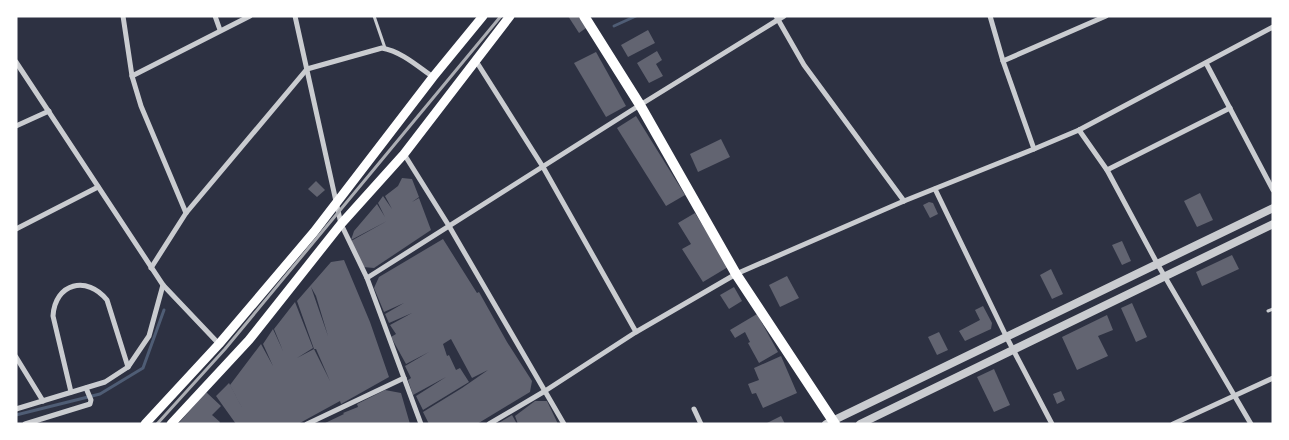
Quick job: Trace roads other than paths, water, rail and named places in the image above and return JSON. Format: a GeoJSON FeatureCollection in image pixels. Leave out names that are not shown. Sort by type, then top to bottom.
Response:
{"type":"FeatureCollection","features":[{"type":"Feature","properties":{"kind":"highway"},"geometry":{"type":"LineString","coordinates":[[587,21],[640,105],[736,274],[831,423]]}},
{"type":"Feature","properties":{"kind":"main road"},"geometry":{"type":"LineString","coordinates":[[147,423],[219,344],[314,232],[335,202],[483,16]]}},
{"type":"Feature","properties":{"kind":"main road"},"geometry":{"type":"LineString","coordinates":[[171,424],[249,340],[341,224],[404,154],[510,16]]}},
{"type":"Feature","properties":{"kind":"street"},"geometry":{"type":"LineString","coordinates":[[122,16],[132,76],[141,106],[186,213]]}},
{"type":"Feature","properties":{"kind":"street"},"geometry":{"type":"LineString","coordinates":[[215,16],[220,30]]}},
{"type":"Feature","properties":{"kind":"street"},"geometry":{"type":"LineString","coordinates":[[132,76],[250,16]]}},
{"type":"Feature","properties":{"kind":"street"},"geometry":{"type":"LineString","coordinates":[[295,16],[341,224],[367,278],[421,424]]}},
{"type":"Feature","properties":{"kind":"street"},"geometry":{"type":"LineString","coordinates":[[367,278],[777,18],[784,16]]}},
{"type":"Feature","properties":{"kind":"street"},"geometry":{"type":"LineString","coordinates":[[990,16],[1003,61],[1034,150]]}},
{"type":"Feature","properties":{"kind":"street"},"geometry":{"type":"LineString","coordinates":[[1003,61],[1106,16]]}},
{"type":"Feature","properties":{"kind":"street"},"geometry":{"type":"LineString","coordinates":[[777,18],[804,65],[904,201]]}},
{"type":"Feature","properties":{"kind":"street"},"geometry":{"type":"LineString","coordinates":[[489,424],[545,391],[636,332],[736,274],[904,201],[1034,150],[1079,130],[1273,27]]}},
{"type":"Feature","properties":{"kind":"street"},"geometry":{"type":"LineString","coordinates":[[151,268],[186,213],[307,69],[382,48],[402,54],[433,77]]}},
{"type":"Feature","properties":{"kind":"street"},"geometry":{"type":"LineString","coordinates":[[476,61],[543,167],[636,332]]}},
{"type":"Feature","properties":{"kind":"street"},"geometry":{"type":"LineString","coordinates":[[16,62],[162,285],[219,344]]}},
{"type":"Feature","properties":{"kind":"street"},"geometry":{"type":"LineString","coordinates":[[1206,63],[1273,190]]}},
{"type":"Feature","properties":{"kind":"street"},"geometry":{"type":"LineString","coordinates":[[1107,170],[1230,108]]}},
{"type":"Feature","properties":{"kind":"street"},"geometry":{"type":"LineString","coordinates":[[16,126],[49,111]]}},
{"type":"Feature","properties":{"kind":"street"},"geometry":{"type":"LineString","coordinates":[[1079,130],[1107,170],[1158,265],[1251,424]]}},
{"type":"Feature","properties":{"kind":"street"},"geometry":{"type":"LineString","coordinates":[[404,154],[449,226],[564,424]]}},
{"type":"Feature","properties":{"kind":"street"},"geometry":{"type":"LineString","coordinates":[[16,229],[98,187]]}},
{"type":"Feature","properties":{"kind":"street"},"geometry":{"type":"LineString","coordinates":[[935,189],[1007,338],[1052,424]]}},
{"type":"Feature","properties":{"kind":"street"},"geometry":{"type":"LineString","coordinates":[[831,423],[1273,208]]}},
{"type":"Feature","properties":{"kind":"street"},"geometry":{"type":"LineString","coordinates":[[860,424],[1273,224]]}},
{"type":"Feature","properties":{"kind":"street"},"geometry":{"type":"LineString","coordinates":[[71,392],[53,316],[53,307],[58,296],[66,289],[77,285],[94,287],[107,300],[128,367]]}},
{"type":"Feature","properties":{"kind":"street"},"geometry":{"type":"LineString","coordinates":[[16,409],[105,382],[128,367],[149,336],[162,285]]}},
{"type":"Feature","properties":{"kind":"street"},"geometry":{"type":"LineString","coordinates":[[16,357],[43,401]]}},
{"type":"Feature","properties":{"kind":"street"},"geometry":{"type":"LineString","coordinates":[[307,424],[404,378]]}},
{"type":"Feature","properties":{"kind":"street"},"geometry":{"type":"LineString","coordinates":[[1173,424],[1273,378]]}},
{"type":"Feature","properties":{"kind":"street"},"geometry":{"type":"LineString","coordinates":[[24,424],[90,404],[91,400],[86,388]]}},
{"type":"Feature","properties":{"kind":"street"},"geometry":{"type":"LineString","coordinates":[[694,409],[701,424]]}},
{"type":"Feature","properties":{"kind":"lane"},"geometry":{"type":"LineString","coordinates":[[374,16],[385,49]]}},
{"type":"Feature","properties":{"kind":"lane"},"geometry":{"type":"LineString","coordinates":[[1268,311],[1273,309]]}},
{"type":"Feature","properties":{"kind":"waterway"},"geometry":{"type":"LineString","coordinates":[[614,26],[636,16]]}},
{"type":"Feature","properties":{"kind":"waterway"},"geometry":{"type":"LineString","coordinates":[[16,415],[100,394],[143,368],[164,310]]}},
{"type":"Feature","properties":{"kind":"railway"},"geometry":{"type":"LineString","coordinates":[[157,424],[225,349],[501,16]]}}]}
